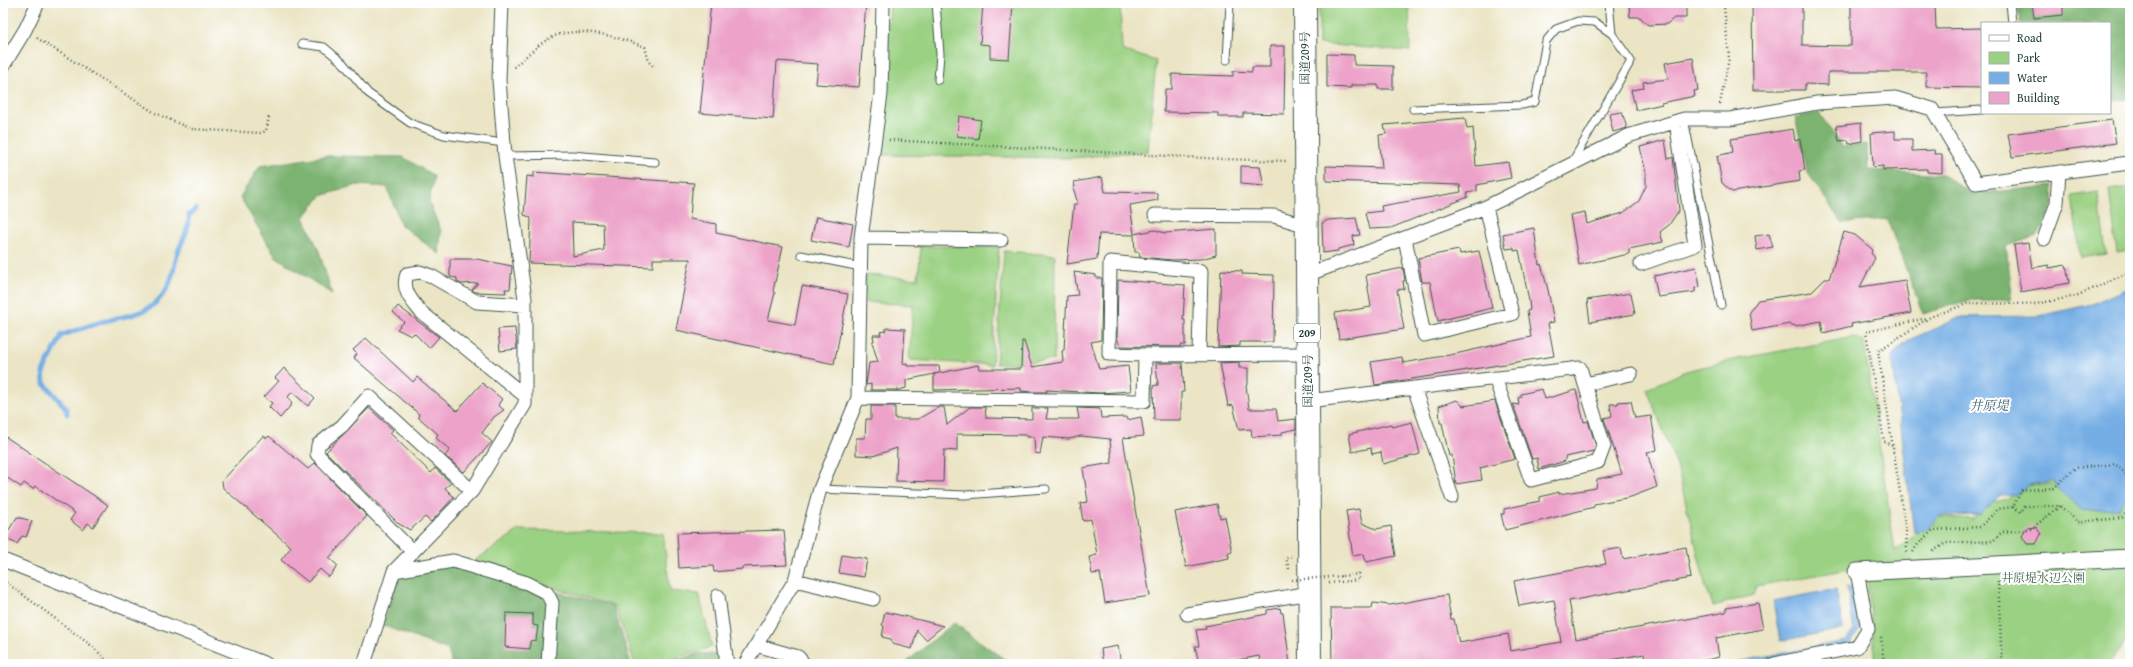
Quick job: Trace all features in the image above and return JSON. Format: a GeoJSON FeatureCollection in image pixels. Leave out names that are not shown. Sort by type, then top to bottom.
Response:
{"type":"FeatureCollection","features":[{"type":"Feature","properties":{"kind":"highway","name":"国道209号"},"geometry":{"type":"LineString","coordinates":[[1305,3],[1308,401],[1317,588],[1310,664]]}},
{"type":"Feature","properties":{"kind":"street"},"geometry":{"type":"LineString","coordinates":[[3,66],[25,30],[38,3]]}},
{"type":"Feature","properties":{"kind":"street"},"geometry":{"type":"LineString","coordinates":[[364,664],[394,571],[472,491],[525,404],[525,305],[504,149],[499,80],[502,3]]}},
{"type":"Feature","properties":{"kind":"street"},"geometry":{"type":"LineString","coordinates":[[745,664],[795,580],[820,489],[858,398],[861,238],[880,94],[883,3]]}},
{"type":"Feature","properties":{"kind":"street"},"geometry":{"type":"LineString","coordinates":[[1307,275],[1486,207],[1628,136],[1680,120],[1717,118],[1730,119],[1817,103],[1895,98],[1932,109],[1976,183],[2129,163]]}},
{"type":"Feature","properties":{"kind":"street"},"geometry":{"type":"LineString","coordinates":[[1641,264],[1695,245],[1680,120]]}},
{"type":"Feature","properties":{"kind":"street"},"geometry":{"type":"LineString","coordinates":[[2044,239],[2057,203],[2059,172]]}},
{"type":"Feature","properties":{"kind":"street"},"geometry":{"type":"LineString","coordinates":[[1405,238],[1424,335],[1512,314],[1486,207]]}},
{"type":"Feature","properties":{"kind":"street"},"geometry":{"type":"LineString","coordinates":[[1155,215],[1274,216],[1307,226]]}},
{"type":"Feature","properties":{"kind":"street"},"geometry":{"type":"LineString","coordinates":[[861,238],[1001,240]]}},
{"type":"Feature","properties":{"kind":"street"},"geometry":{"type":"LineString","coordinates":[[1200,355],[1201,271],[1110,262],[1109,354],[1145,355],[1200,355],[1308,354]]}},
{"type":"Feature","properties":{"kind":"street"},"geometry":{"type":"LineString","coordinates":[[525,305],[477,302],[420,272],[407,274],[404,281],[408,295],[421,312],[525,396]]}},
{"type":"Feature","properties":{"kind":"street"},"geometry":{"type":"LineString","coordinates":[[858,398],[1144,401],[1145,355]]}},
{"type":"Feature","properties":{"kind":"street"},"geometry":{"type":"LineString","coordinates":[[1308,401],[1496,378],[1580,368],[1604,446],[1598,462],[1531,480],[1496,378]]}},
{"type":"Feature","properties":{"kind":"street"},"geometry":{"type":"LineString","coordinates":[[1585,384],[1631,374]]}},
{"type":"Feature","properties":{"kind":"street"},"geometry":{"type":"LineString","coordinates":[[1414,388],[1452,497]]}},
{"type":"Feature","properties":{"kind":"street"},"geometry":{"type":"LineString","coordinates":[[413,552],[317,454],[318,445],[342,426],[369,396],[472,491]]}},
{"type":"Feature","properties":{"kind":"street"},"geometry":{"type":"LineString","coordinates":[[1774,664],[1857,647],[1868,629],[1857,572],[2130,558]]}},
{"type":"Feature","properties":{"kind":"street"},"geometry":{"type":"LineString","coordinates":[[3,560],[266,664]]}},
{"type":"Feature","properties":{"kind":"street"},"geometry":{"type":"LineString","coordinates":[[394,571],[453,561],[528,583],[547,593],[552,604],[548,664]]}},
{"type":"Feature","properties":{"kind":"street"},"geometry":{"type":"LineString","coordinates":[[795,580],[873,599]]}},
{"type":"Feature","properties":{"kind":"street"},"geometry":{"type":"LineString","coordinates":[[1187,614],[1317,588]]}},
{"type":"Feature","properties":{"kind":"street"},"geometry":{"type":"LineString","coordinates":[[718,596],[727,664]]}},
{"type":"Feature","properties":{"kind":"street"},"geometry":{"type":"LineString","coordinates":[[756,645],[798,657],[804,664]]}},
{"type":"Feature","properties":{"kind":"lane"},"geometry":{"type":"LineString","coordinates":[[936,3],[940,54],[938,80]]}},
{"type":"Feature","properties":{"kind":"lane"},"geometry":{"type":"LineString","coordinates":[[1227,60],[1230,3]]}},
{"type":"Feature","properties":{"kind":"lane"},"geometry":{"type":"LineString","coordinates":[[1609,3],[1612,34]]}},
{"type":"Feature","properties":{"kind":"lane"},"geometry":{"type":"LineString","coordinates":[[2010,3],[2012,22]]}},
{"type":"Feature","properties":{"kind":"lane"},"geometry":{"type":"LineString","coordinates":[[1413,109],[1522,105],[1535,102],[1546,41],[1556,29],[1578,21],[1595,22],[1612,34],[1631,61],[1571,164]]}},
{"type":"Feature","properties":{"kind":"lane"},"geometry":{"type":"LineString","coordinates":[[302,44],[324,47],[343,63],[368,93],[410,123],[444,135],[504,149],[655,162]]}},
{"type":"Feature","properties":{"kind":"lane"},"geometry":{"type":"LineString","coordinates":[[1935,113],[1981,110]]}},
{"type":"Feature","properties":{"kind":"lane"},"geometry":{"type":"LineString","coordinates":[[1680,120],[1721,305]]}},
{"type":"Feature","properties":{"kind":"lane"},"geometry":{"type":"LineString","coordinates":[[801,255],[861,267]]}},
{"type":"Feature","properties":{"kind":"lane"},"geometry":{"type":"LineString","coordinates":[[820,489],[965,495],[1046,489]]}},
{"type":"Feature","properties":{"kind":"path"},"geometry":{"type":"LineString","coordinates":[[1717,118],[1729,58],[1724,6],[1721,3]]}},
{"type":"Feature","properties":{"kind":"path"},"geometry":{"type":"LineString","coordinates":[[25,30],[155,113],[191,129],[261,133],[266,131],[269,117]]}},
{"type":"Feature","properties":{"kind":"path"},"geometry":{"type":"LineString","coordinates":[[499,80],[551,38],[568,32],[593,34],[645,47],[649,62],[653,66]]}},
{"type":"Feature","properties":{"kind":"path"},"geometry":{"type":"LineString","coordinates":[[874,139],[1221,159],[1306,161]]}},
{"type":"Feature","properties":{"kind":"path"},"geometry":{"type":"LineString","coordinates":[[1893,446],[1884,441],[1866,332],[1930,317],[1969,303],[2036,304],[2076,296],[2130,272]]}},
{"type":"Feature","properties":{"kind":"path"},"geometry":{"type":"LineString","coordinates":[[1908,559],[1906,531],[1878,351],[1930,317]]}},
{"type":"Feature","properties":{"kind":"path"},"geometry":{"type":"LineString","coordinates":[[2013,507],[2022,490],[2054,488],[2075,468],[2115,464],[2130,478]]}},
{"type":"Feature","properties":{"kind":"path"},"geometry":{"type":"LineString","coordinates":[[1911,554],[1918,544],[1934,530],[1980,527],[1998,509],[2013,507],[2021,512],[2025,506],[2060,506],[2078,522],[2122,518],[2130,509]]}},
{"type":"Feature","properties":{"kind":"path"},"geometry":{"type":"LineString","coordinates":[[1929,554],[1946,543],[1993,541],[2002,532],[2030,530],[2060,506]]}},
{"type":"Feature","properties":{"kind":"path"},"geometry":{"type":"LineString","coordinates":[[1292,580],[1359,574],[1359,580],[1317,588]]}},
{"type":"Feature","properties":{"kind":"path"},"geometry":{"type":"LineString","coordinates":[[3,580],[92,646],[110,664]]}},
{"type":"Feature","properties":{"kind":"path"},"geometry":{"type":"LineString","coordinates":[[1998,580],[2002,664]]}},
{"type":"Feature","properties":{"kind":"green space"},"geometry":{"type":"Polygon","coordinates":[[[890,3],[1120,3],[1122,50],[1156,61],[1148,151],[1072,158],[882,155],[890,3]]]}},
{"type":"Feature","properties":{"kind":"green space"},"geometry":{"type":"Polygon","coordinates":[[[1319,3],[1409,3],[1410,51],[1319,44],[1319,3]]]}},
{"type":"Feature","properties":{"kind":"green space"},"geometry":{"type":"Polygon","coordinates":[[[2018,3],[2130,3],[2130,99],[2111,101],[2111,22],[2020,22],[2018,3]]]}},
{"type":"Feature","properties":{"kind":"green space"},"geometry":{"type":"Polygon","coordinates":[[[1819,113],[1842,147],[1867,144],[1868,170],[1944,175],[1973,194],[2052,186],[2054,203],[2038,236],[2006,246],[2012,294],[2011,300],[1969,300],[1923,314],[1887,219],[1842,223],[1808,173],[1795,117],[1819,113]]]}},
{"type":"Feature","properties":{"kind":"green space"},"geometry":{"type":"Polygon","coordinates":[[[326,156],[403,157],[434,176],[429,202],[441,231],[439,254],[401,225],[387,187],[357,185],[321,196],[304,217],[319,251],[332,294],[275,256],[240,197],[260,166],[326,156]]]}},
{"type":"Feature","properties":{"kind":"green space"},"geometry":{"type":"Polygon","coordinates":[[[2130,187],[2130,250],[2117,252],[2109,190],[2130,187]]]}},
{"type":"Feature","properties":{"kind":"green space"},"geometry":{"type":"Polygon","coordinates":[[[2098,192],[2106,254],[2080,258],[2072,196],[2098,192]]]}},
{"type":"Feature","properties":{"kind":"green space"},"geometry":{"type":"Polygon","coordinates":[[[921,246],[999,247],[992,365],[909,360],[913,305],[865,302],[866,275],[918,279],[921,246]]]}},
{"type":"Feature","properties":{"kind":"green space"},"geometry":{"type":"Polygon","coordinates":[[[1004,251],[1055,255],[1054,360],[996,364],[1004,251]]]}},
{"type":"Feature","properties":{"kind":"green space","name":"井原堤水辺公園"},"geometry":{"type":"Polygon","coordinates":[[[1855,337],[1864,342],[1895,551],[1938,517],[1973,519],[1992,502],[2010,499],[2016,487],[2055,483],[2075,462],[2130,466],[2130,637],[2108,664],[1876,664],[1867,578],[1882,563],[1756,586],[1754,595],[1713,606],[1706,588],[1677,466],[1647,389],[1686,371],[1733,360],[1855,337]]]}},
{"type":"Feature","properties":{"kind":"green space"},"geometry":{"type":"Polygon","coordinates":[[[519,530],[663,533],[670,591],[699,594],[712,647],[654,664],[635,664],[615,606],[473,562],[519,530]]]}},
{"type":"Feature","properties":{"kind":"green space"},"geometry":{"type":"Polygon","coordinates":[[[446,565],[613,606],[631,664],[452,664],[448,650],[382,625],[399,575],[446,565]]]}},
{"type":"Feature","properties":{"kind":"green space"},"geometry":{"type":"Polygon","coordinates":[[[954,623],[1011,664],[911,664],[908,661],[954,623]]]}},
{"type":"Feature","properties":{"kind":"green space"},"geometry":{"type":"Polygon","coordinates":[[[699,653],[727,656],[730,664],[666,664],[699,653]]]}},
{"type":"Feature","properties":{"kind":"water","name":"井原堤"},"geometry":{"type":"Polygon","coordinates":[[[2130,287],[2130,491],[2118,508],[2081,511],[2057,487],[2054,481],[2028,485],[2015,495],[1999,496],[1980,515],[1940,516],[1926,530],[1914,533],[1892,355],[1911,339],[1961,317],[2040,316],[2092,304],[2130,287]]]}},
{"type":"Feature","properties":{"kind":"water"},"geometry":{"type":"Polygon","coordinates":[[[1847,587],[1852,587],[1860,629],[1849,646],[1754,664],[1725,664],[1846,641],[1854,630],[1847,587]]]}},
{"type":"Feature","properties":{"kind":"water"},"geometry":{"type":"Polygon","coordinates":[[[1836,589],[1843,629],[1780,641],[1773,601],[1836,589]]]}},
{"type":"Feature","properties":{"kind":"building"},"geometry":{"type":"Polygon","coordinates":[[[711,3],[866,3],[859,87],[816,84],[818,64],[777,61],[773,119],[700,113],[711,3]]]}},
{"type":"Feature","properties":{"kind":"building"},"geometry":{"type":"Polygon","coordinates":[[[983,3],[1013,3],[1009,59],[990,58],[990,45],[980,44],[983,3]]]}},
{"type":"Feature","properties":{"kind":"building"},"geometry":{"type":"Polygon","coordinates":[[[1629,3],[1686,3],[1686,18],[1674,18],[1667,24],[1648,25],[1640,17],[1630,17],[1629,3]]]}},
{"type":"Feature","properties":{"kind":"building"},"geometry":{"type":"Polygon","coordinates":[[[1752,3],[1802,3],[1802,45],[1851,46],[1851,3],[1935,3],[1936,29],[1981,28],[1981,88],[1926,87],[1926,72],[1828,72],[1828,85],[1805,84],[1805,90],[1753,90],[1752,3]]]}},
{"type":"Feature","properties":{"kind":"building"},"geometry":{"type":"Polygon","coordinates":[[[2032,3],[2063,3],[2063,15],[2034,18],[2032,3]]]}},
{"type":"Feature","properties":{"kind":"building"},"geometry":{"type":"Polygon","coordinates":[[[1270,46],[1285,46],[1284,114],[1243,113],[1243,117],[1218,117],[1218,113],[1164,112],[1165,89],[1172,89],[1172,74],[1233,76],[1233,71],[1252,72],[1252,67],[1270,67],[1270,46]]]}},
{"type":"Feature","properties":{"kind":"building"},"geometry":{"type":"Polygon","coordinates":[[[1327,54],[1354,55],[1354,65],[1393,66],[1393,89],[1378,89],[1378,85],[1351,85],[1351,88],[1327,87],[1327,54]]]}},
{"type":"Feature","properties":{"kind":"building"},"geometry":{"type":"Polygon","coordinates":[[[1693,58],[1698,90],[1694,91],[1695,96],[1636,110],[1631,90],[1644,88],[1643,82],[1668,79],[1665,63],[1693,58]]]}},
{"type":"Feature","properties":{"kind":"building"},"geometry":{"type":"Polygon","coordinates":[[[1622,112],[1627,128],[1613,132],[1609,114],[1622,112]]]}},
{"type":"Feature","properties":{"kind":"building"},"geometry":{"type":"Polygon","coordinates":[[[959,116],[981,120],[978,139],[957,136],[959,116]]]}},
{"type":"Feature","properties":{"kind":"building"},"geometry":{"type":"Polygon","coordinates":[[[1465,118],[1467,129],[1473,128],[1476,166],[1508,162],[1511,178],[1477,185],[1477,191],[1467,193],[1468,197],[1391,228],[1369,229],[1365,213],[1382,211],[1381,206],[1461,192],[1460,185],[1326,181],[1326,166],[1382,168],[1379,135],[1386,134],[1384,125],[1465,118]]]}},
{"type":"Feature","properties":{"kind":"building"},"geometry":{"type":"Polygon","coordinates":[[[2112,120],[2116,143],[2012,157],[2008,134],[2112,120]]]}},
{"type":"Feature","properties":{"kind":"building"},"geometry":{"type":"Polygon","coordinates":[[[1861,123],[1862,141],[1849,144],[1848,140],[1839,141],[1836,126],[1861,123]]]}},
{"type":"Feature","properties":{"kind":"building"},"geometry":{"type":"Polygon","coordinates":[[[1793,129],[1795,141],[1800,139],[1805,170],[1799,171],[1800,181],[1732,192],[1722,183],[1717,156],[1733,152],[1731,139],[1793,129]]]}},
{"type":"Feature","properties":{"kind":"building"},"geometry":{"type":"Polygon","coordinates":[[[1895,131],[1895,139],[1912,139],[1912,151],[1934,150],[1935,154],[1942,154],[1942,173],[1927,172],[1927,169],[1883,170],[1883,166],[1873,167],[1871,133],[1895,131]]]}},
{"type":"Feature","properties":{"kind":"building"},"geometry":{"type":"Polygon","coordinates":[[[1665,140],[1668,159],[1673,157],[1679,210],[1669,225],[1660,232],[1663,242],[1629,249],[1629,254],[1579,265],[1570,215],[1585,212],[1587,224],[1623,213],[1639,201],[1646,186],[1646,173],[1640,147],[1665,140]]]}},
{"type":"Feature","properties":{"kind":"building"},"geometry":{"type":"Polygon","coordinates":[[[1241,166],[1260,167],[1264,186],[1241,184],[1241,166]]]}},
{"type":"Feature","properties":{"kind":"building"},"geometry":{"type":"Polygon","coordinates":[[[534,172],[694,183],[690,219],[716,224],[716,233],[783,247],[773,291],[775,293],[768,320],[795,325],[802,286],[848,294],[834,364],[676,330],[690,259],[653,259],[653,267],[529,263],[531,220],[530,217],[524,215],[527,176],[534,177],[534,172]],[[572,222],[573,256],[604,250],[603,224],[572,222]]]}},
{"type":"Feature","properties":{"kind":"building"},"geometry":{"type":"Polygon","coordinates":[[[1102,177],[1105,192],[1157,193],[1158,200],[1130,205],[1134,234],[1155,230],[1165,233],[1216,229],[1216,255],[1201,259],[1173,260],[1140,257],[1139,252],[1135,252],[1134,235],[1099,234],[1097,259],[1067,264],[1074,204],[1078,204],[1073,187],[1075,187],[1074,182],[1102,177]]]}},
{"type":"Feature","properties":{"kind":"building"},"geometry":{"type":"Polygon","coordinates":[[[816,217],[853,224],[849,247],[811,240],[816,217]]]}},
{"type":"Feature","properties":{"kind":"building"},"geometry":{"type":"Polygon","coordinates":[[[1356,218],[1360,235],[1353,236],[1354,245],[1338,249],[1338,251],[1323,253],[1322,223],[1328,220],[1356,218]]]}},
{"type":"Feature","properties":{"kind":"building"},"geometry":{"type":"Polygon","coordinates":[[[1534,228],[1539,265],[1541,264],[1548,290],[1554,322],[1548,323],[1554,356],[1375,385],[1371,362],[1402,357],[1403,363],[1455,354],[1531,337],[1527,311],[1530,310],[1529,301],[1519,250],[1514,251],[1514,248],[1506,249],[1503,234],[1534,228]]]}},
{"type":"Feature","properties":{"kind":"building"},"geometry":{"type":"Polygon","coordinates":[[[1844,232],[1855,235],[1873,250],[1871,253],[1875,258],[1860,287],[1905,280],[1911,313],[1851,324],[1852,326],[1823,333],[1821,321],[1795,326],[1790,324],[1752,331],[1749,312],[1758,300],[1812,292],[1825,279],[1829,279],[1844,232]]]}},
{"type":"Feature","properties":{"kind":"building"},"geometry":{"type":"Polygon","coordinates":[[[1769,234],[1773,247],[1757,250],[1755,236],[1769,234]]]}},
{"type":"Feature","properties":{"kind":"building"},"geometry":{"type":"Polygon","coordinates":[[[2028,243],[2032,268],[2049,265],[2049,268],[2066,265],[2069,283],[2021,292],[2014,245],[2028,243]]]}},
{"type":"Feature","properties":{"kind":"building"},"geometry":{"type":"Polygon","coordinates":[[[1459,250],[1460,254],[1479,251],[1492,308],[1438,321],[1430,282],[1422,282],[1418,258],[1459,250]]]}},
{"type":"Feature","properties":{"kind":"building"},"geometry":{"type":"Polygon","coordinates":[[[450,259],[477,259],[512,266],[510,289],[505,289],[506,293],[475,292],[472,290],[478,283],[461,284],[457,282],[457,278],[450,277],[450,259]]]}},
{"type":"Feature","properties":{"kind":"building"},"geometry":{"type":"Polygon","coordinates":[[[1696,267],[1700,287],[1695,288],[1695,292],[1658,297],[1654,276],[1696,267]]]}},
{"type":"Feature","properties":{"kind":"building"},"geometry":{"type":"Polygon","coordinates":[[[1403,268],[1405,281],[1403,281],[1404,289],[1397,290],[1404,329],[1339,339],[1335,313],[1371,307],[1366,275],[1403,268]]]}},
{"type":"Feature","properties":{"kind":"building"},"geometry":{"type":"Polygon","coordinates":[[[1221,270],[1242,271],[1242,274],[1274,275],[1273,342],[1240,342],[1240,346],[1218,347],[1221,270]]]}},
{"type":"Feature","properties":{"kind":"building"},"geometry":{"type":"Polygon","coordinates":[[[1074,272],[1096,275],[1096,278],[1102,278],[1101,340],[1091,342],[1099,369],[1128,366],[1131,391],[1100,393],[1046,390],[1047,392],[1031,392],[1021,391],[1021,388],[934,390],[934,374],[906,380],[906,388],[899,390],[871,390],[871,384],[866,385],[869,363],[878,362],[872,342],[874,341],[873,335],[881,335],[880,332],[886,331],[886,328],[905,329],[903,364],[907,363],[907,366],[939,366],[940,373],[978,365],[979,369],[1021,369],[1022,341],[1024,341],[1032,367],[1063,362],[1062,351],[1064,350],[1067,296],[1078,295],[1074,272]]]}},
{"type":"Feature","properties":{"kind":"building"},"geometry":{"type":"Polygon","coordinates":[[[1118,280],[1185,285],[1183,320],[1185,320],[1185,345],[1180,345],[1180,347],[1120,346],[1117,338],[1118,280]]]}},
{"type":"Feature","properties":{"kind":"building"},"geometry":{"type":"Polygon","coordinates":[[[1631,293],[1635,314],[1590,322],[1587,300],[1631,293]]]}},
{"type":"Feature","properties":{"kind":"building"},"geometry":{"type":"Polygon","coordinates":[[[398,306],[439,337],[429,348],[414,333],[411,336],[397,329],[404,322],[393,312],[398,306]]]}},
{"type":"Feature","properties":{"kind":"building"},"geometry":{"type":"Polygon","coordinates":[[[515,328],[517,349],[500,351],[498,329],[515,328]]]}},
{"type":"Feature","properties":{"kind":"building"},"geometry":{"type":"Polygon","coordinates":[[[366,338],[413,382],[417,377],[457,411],[482,383],[502,399],[498,405],[504,410],[494,417],[482,433],[492,442],[464,472],[445,456],[450,450],[436,438],[438,434],[418,417],[419,414],[354,358],[357,354],[353,350],[366,338]]]}},
{"type":"Feature","properties":{"kind":"building"},"geometry":{"type":"Polygon","coordinates":[[[1239,362],[1239,368],[1248,368],[1248,385],[1246,385],[1249,409],[1276,409],[1278,421],[1296,419],[1296,429],[1282,432],[1282,435],[1252,437],[1251,429],[1239,430],[1233,405],[1228,406],[1220,363],[1239,362]]]}},
{"type":"Feature","properties":{"kind":"building"},"geometry":{"type":"Polygon","coordinates":[[[1156,363],[1182,363],[1184,392],[1181,392],[1181,420],[1154,420],[1153,386],[1158,385],[1156,363]]]}},
{"type":"Feature","properties":{"kind":"building"},"geometry":{"type":"Polygon","coordinates":[[[284,368],[315,398],[308,406],[292,392],[288,397],[292,404],[280,418],[269,407],[272,403],[264,397],[279,381],[275,378],[284,368]]]}},
{"type":"Feature","properties":{"kind":"building"},"geometry":{"type":"Polygon","coordinates":[[[1542,389],[1545,399],[1576,390],[1584,422],[1588,421],[1596,446],[1594,451],[1565,457],[1565,461],[1539,469],[1537,458],[1532,459],[1513,404],[1519,405],[1518,398],[1521,397],[1521,394],[1542,389]]]}},
{"type":"Feature","properties":{"kind":"building"},"geometry":{"type":"Polygon","coordinates":[[[1457,400],[1463,406],[1495,401],[1515,459],[1480,468],[1482,480],[1456,484],[1452,455],[1449,456],[1442,423],[1440,423],[1439,406],[1457,400]]]}},
{"type":"Feature","properties":{"kind":"building"},"geometry":{"type":"Polygon","coordinates":[[[1631,401],[1635,418],[1651,416],[1657,450],[1647,452],[1657,487],[1631,497],[1594,504],[1594,507],[1505,530],[1501,514],[1504,514],[1504,509],[1540,501],[1540,497],[1559,492],[1559,494],[1596,488],[1597,479],[1622,474],[1604,418],[1612,416],[1610,404],[1631,401]]]}},
{"type":"Feature","properties":{"kind":"building"},"geometry":{"type":"Polygon","coordinates":[[[871,406],[895,406],[895,419],[918,419],[939,407],[944,407],[947,425],[970,407],[985,407],[986,418],[1032,419],[1032,408],[1048,408],[1046,419],[1079,419],[1077,408],[1100,409],[1101,418],[1126,417],[1127,420],[1141,417],[1144,436],[1123,438],[1150,596],[1105,603],[1100,573],[1092,574],[1089,557],[1097,555],[1091,519],[1083,521],[1080,503],[1088,502],[1083,468],[1112,463],[1110,439],[1081,436],[1069,439],[1043,437],[1040,454],[1035,453],[1034,437],[1027,437],[1027,435],[957,434],[957,451],[944,450],[943,482],[896,481],[897,448],[873,456],[856,455],[856,438],[865,438],[866,419],[871,419],[871,406]]]}},
{"type":"Feature","properties":{"kind":"building"},"geometry":{"type":"Polygon","coordinates":[[[369,408],[393,430],[390,433],[431,473],[435,468],[451,483],[445,488],[454,497],[431,522],[425,517],[410,530],[399,524],[326,452],[369,408]]]}},
{"type":"Feature","properties":{"kind":"building"},"geometry":{"type":"Polygon","coordinates":[[[1412,422],[1420,454],[1383,464],[1381,452],[1372,454],[1371,448],[1352,452],[1349,434],[1391,424],[1392,427],[1412,422]]]}},
{"type":"Feature","properties":{"kind":"building"},"geometry":{"type":"Polygon","coordinates":[[[3,435],[108,505],[93,527],[88,523],[83,530],[70,520],[75,513],[35,486],[33,489],[24,483],[21,487],[3,475],[3,435]]]}},
{"type":"Feature","properties":{"kind":"building"},"geometry":{"type":"Polygon","coordinates":[[[263,436],[267,438],[269,436],[308,469],[315,463],[367,516],[329,558],[338,566],[329,577],[320,569],[308,582],[281,560],[291,547],[223,488],[222,481],[263,436]]]}},
{"type":"Feature","properties":{"kind":"building"},"geometry":{"type":"Polygon","coordinates":[[[1217,504],[1220,518],[1225,517],[1232,552],[1228,553],[1229,558],[1186,567],[1175,512],[1217,504]]]}},
{"type":"Feature","properties":{"kind":"building"},"geometry":{"type":"Polygon","coordinates":[[[1359,509],[1362,523],[1376,529],[1391,526],[1396,556],[1366,562],[1364,554],[1353,556],[1346,511],[1359,509]]]}},
{"type":"Feature","properties":{"kind":"building"},"geometry":{"type":"Polygon","coordinates":[[[17,517],[32,521],[26,537],[22,536],[17,544],[4,538],[17,517]]]}},
{"type":"Feature","properties":{"kind":"building"},"geometry":{"type":"Polygon","coordinates":[[[2036,527],[2041,534],[2036,544],[2027,544],[2022,536],[2026,528],[2036,527]]]}},
{"type":"Feature","properties":{"kind":"building"},"geometry":{"type":"Polygon","coordinates":[[[784,530],[787,565],[742,567],[742,569],[714,572],[713,566],[679,568],[677,533],[784,530]]]}},
{"type":"Feature","properties":{"kind":"building"},"geometry":{"type":"Polygon","coordinates":[[[1686,547],[1691,578],[1569,601],[1576,639],[1726,612],[1726,608],[1758,603],[1763,629],[1716,638],[1719,657],[1689,664],[1646,664],[1644,654],[1589,664],[1332,664],[1331,608],[1372,608],[1373,603],[1390,605],[1447,595],[1451,619],[1454,619],[1459,643],[1508,634],[1511,651],[1561,642],[1554,600],[1519,606],[1514,581],[1606,564],[1603,551],[1621,548],[1623,559],[1686,547]]]}},
{"type":"Feature","properties":{"kind":"building"},"geometry":{"type":"Polygon","coordinates":[[[842,555],[867,559],[864,577],[839,573],[842,555]]]}},
{"type":"Feature","properties":{"kind":"building"},"geometry":{"type":"Polygon","coordinates":[[[1280,608],[1281,613],[1283,613],[1290,664],[1261,664],[1259,656],[1232,661],[1232,664],[1199,664],[1195,646],[1199,646],[1196,630],[1206,629],[1205,626],[1267,614],[1267,610],[1280,608]]]}},
{"type":"Feature","properties":{"kind":"building"},"geometry":{"type":"Polygon","coordinates":[[[885,612],[943,626],[926,640],[917,630],[912,649],[892,644],[891,639],[882,637],[884,626],[882,625],[885,612]]]}},
{"type":"Feature","properties":{"kind":"building"},"geometry":{"type":"Polygon","coordinates":[[[506,613],[533,614],[533,625],[538,626],[536,640],[530,641],[530,649],[505,647],[506,613]]]}},
{"type":"Feature","properties":{"kind":"building"},"geometry":{"type":"Polygon","coordinates":[[[1118,646],[1121,664],[1103,664],[1101,649],[1118,646]]]}},
{"type":"Feature","properties":{"kind":"waterway"},"geometry":{"type":"LineString","coordinates":[[67,414],[66,408],[44,383],[43,372],[62,335],[141,312],[154,304],[166,290],[170,282],[177,255],[188,226],[189,215],[196,209]]}}]}
